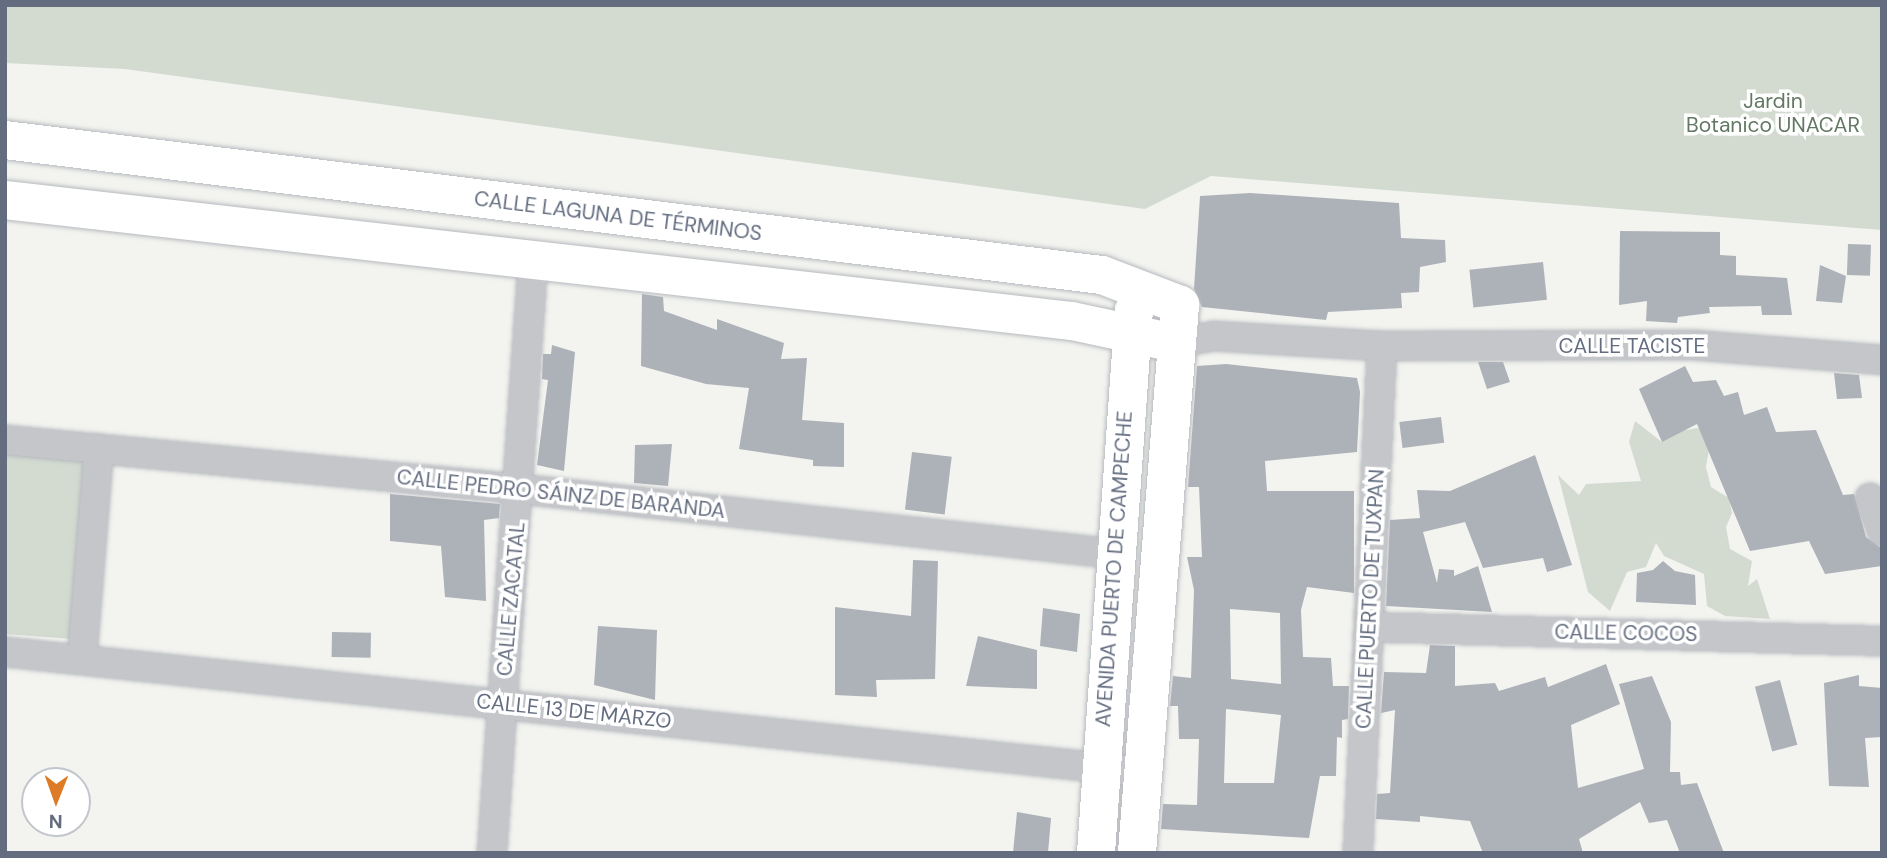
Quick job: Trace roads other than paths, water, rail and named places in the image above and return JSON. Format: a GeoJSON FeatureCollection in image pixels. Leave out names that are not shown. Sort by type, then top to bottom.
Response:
{"type":"FeatureCollection","features":[{"type":"Feature","properties":{"kind":"main road","name":"CALLE LAGUNA DE TÉRMINOS"},"geometry":{"type":"LineString","coordinates":[[5,140],[1102,275],[1180,305]]}},
{"type":"Feature","properties":{"kind":"main road"},"geometry":{"type":"LineString","coordinates":[[5,200],[533,262],[1072,321],[1175,343]]}},
{"type":"Feature","properties":{"kind":"main road","name":"AVENIDA PUERTO DE CAMPECHE"},"geometry":{"type":"LineString","coordinates":[[1096,853],[1129,332],[1139,287]]}},
{"type":"Feature","properties":{"kind":"main road","name":"AVENIDA PUERTO DE CAMPECHE"},"geometry":{"type":"LineString","coordinates":[[1137,853],[1180,305]]}},
{"type":"Feature","properties":{"kind":"street","name":"CALLE ZACATAL"},"geometry":{"type":"LineString","coordinates":[[492,853],[520,489],[533,262]]}},
{"type":"Feature","properties":{"kind":"street","name":"CALLE LAGUNA DE TÉRMINOS"},"geometry":{"type":"LineString","coordinates":[[1180,305],[1213,336]]}},
{"type":"Feature","properties":{"kind":"street"},"geometry":{"type":"LineString","coordinates":[[1175,343],[1213,336],[1382,346]]}},
{"type":"Feature","properties":{"kind":"street","name":"CALLE TACISTE"},"geometry":{"type":"LineString","coordinates":[[1382,346],[1693,345],[1882,360]]}},
{"type":"Feature","properties":{"kind":"street","name":"CALLE PUERTO DE TUXPAN"},"geometry":{"type":"LineString","coordinates":[[1358,853],[1382,346]]}},
{"type":"Feature","properties":{"kind":"street","name":"CALLE PEDRO SÁINZ DE BARANDA"},"geometry":{"type":"LineString","coordinates":[[5,440],[520,489],[1117,554]]}},
{"type":"Feature","properties":{"kind":"street"},"geometry":{"type":"LineString","coordinates":[[82,659],[99,449]]}},
{"type":"Feature","properties":{"kind":"street"},"geometry":{"type":"LineString","coordinates":[[1870,498],[1882,531]]}},
{"type":"Feature","properties":{"kind":"street","name":"CALLE COCOS"},"geometry":{"type":"LineString","coordinates":[[1369,627],[1882,641]]}},
{"type":"Feature","properties":{"kind":"street","name":"CALLE 13 DE MARZO"},"geometry":{"type":"LineString","coordinates":[[5,652],[1102,765],[1142,772]]}},
{"type":"Feature","properties":{"kind":"park label","name":"Jardin Botanico UNACAR"},"geometry":{"type":"Point","coordinates":[1773,113]}}]}
